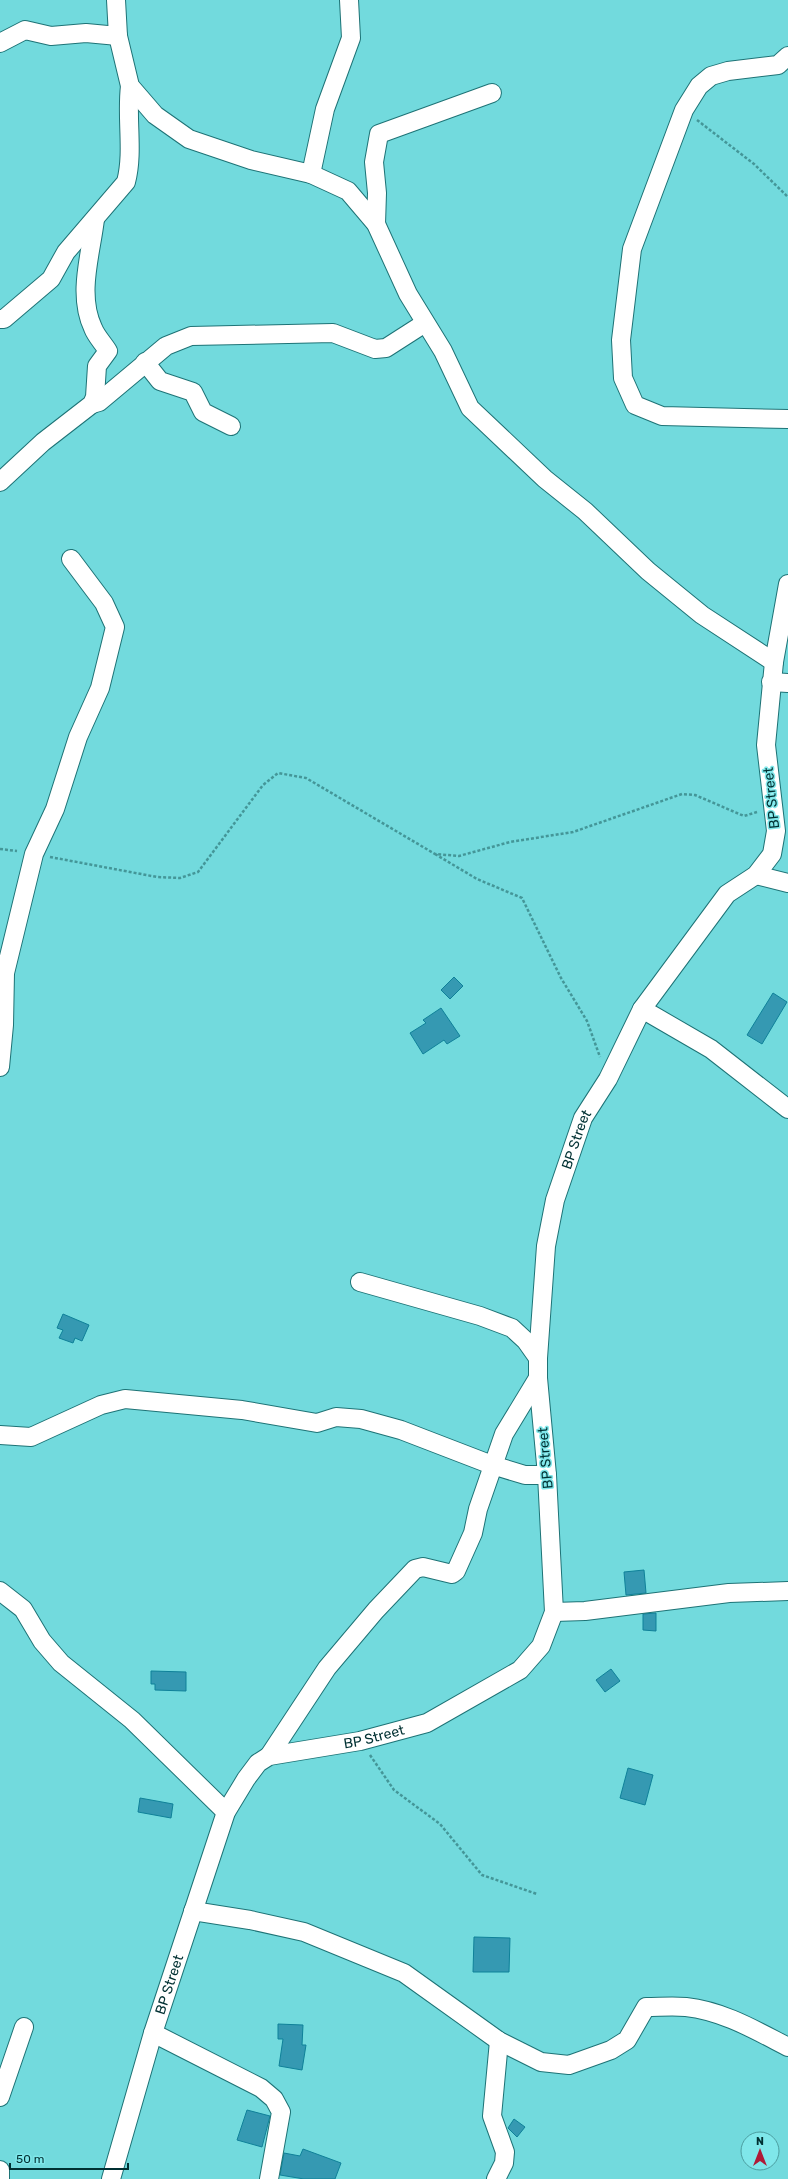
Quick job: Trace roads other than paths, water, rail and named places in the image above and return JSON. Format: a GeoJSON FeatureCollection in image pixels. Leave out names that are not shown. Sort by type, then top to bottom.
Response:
{"type":"FeatureCollection","features":[{"type":"Feature","properties":{"kind":"street"},"geometry":{"type":"LineString","coordinates":[[0,319],[4,319],[51,279],[66,252],[126,182],[129,171],[128,103],[130,86],[118,36],[116,0]]}},
{"type":"Feature","properties":{"kind":"street"},"geometry":{"type":"LineString","coordinates":[[311,174],[325,109],[351,38],[349,0]]}},
{"type":"Feature","properties":{"kind":"street"},"geometry":{"type":"LineString","coordinates":[[0,43],[26,30],[51,36],[86,34],[118,36]]}},
{"type":"Feature","properties":{"kind":"street"},"geometry":{"type":"LineString","coordinates":[[788,56],[778,65],[728,71],[711,76],[699,86],[684,110],[632,249],[621,340],[623,378],[635,405],[662,416],[788,419]]}},
{"type":"Feature","properties":{"kind":"street"},"geometry":{"type":"LineString","coordinates":[[130,86],[155,115],[189,139],[251,160],[311,174],[348,191],[376,224],[408,294],[443,351],[470,408],[545,479],[585,511],[648,571],[702,615],[774,662]]}},
{"type":"Feature","properties":{"kind":"street"},"geometry":{"type":"LineString","coordinates":[[376,224],[377,193],[374,162],[379,134],[492,93]]}},
{"type":"Feature","properties":{"kind":"street"},"geometry":{"type":"LineString","coordinates":[[92,404],[95,397],[97,366],[108,351],[93,328],[87,310],[85,292],[95,219]]}},
{"type":"Feature","properties":{"kind":"street"},"geometry":{"type":"LineString","coordinates":[[0,482],[43,442],[92,404],[100,402],[145,362],[166,346],[191,336],[333,333],[376,349],[386,348],[425,323]]}},
{"type":"Feature","properties":{"kind":"street"},"geometry":{"type":"LineString","coordinates":[[145,362],[160,381],[193,392],[203,412],[231,426]]}},
{"type":"Feature","properties":{"kind":"street"},"geometry":{"type":"LineString","coordinates":[[0,1067],[4,1025],[5,974],[34,854],[55,809],[78,737],[100,688],[115,627],[104,603],[71,559]]}},
{"type":"Feature","properties":{"kind":"street","name":"BP Street"},"geometry":{"type":"LineString","coordinates":[[111,2179],[153,2033],[226,1812],[246,1779],[258,1763],[269,1756],[360,1741],[427,1723],[520,1670],[541,1646],[554,1612],[547,1475],[538,1378],[538,1358],[546,1246],[555,1200],[583,1118],[608,1079],[642,1009],[727,894],[756,875],[772,854],[780,807],[766,745],[780,682],[774,662],[786,605],[788,584]]}},
{"type":"Feature","properties":{"kind":"street"},"geometry":{"type":"LineString","coordinates":[[756,875],[788,883]]}},
{"type":"Feature","properties":{"kind":"street"},"geometry":{"type":"LineString","coordinates":[[642,1009],[711,1049],[788,1109]]}},
{"type":"Feature","properties":{"kind":"street"},"geometry":{"type":"LineString","coordinates":[[360,1282],[480,1316],[512,1328],[526,1341],[538,1358]]}},
{"type":"Feature","properties":{"kind":"street"},"geometry":{"type":"LineString","coordinates":[[269,1756],[327,1668],[376,1610],[416,1569],[423,1566],[452,1574],[456,1571],[473,1532],[492,1465],[504,1434],[538,1378]]}},
{"type":"Feature","properties":{"kind":"street"},"geometry":{"type":"LineString","coordinates":[[0,1435],[32,1437],[101,1405],[124,1399],[242,1410],[305,1422],[317,1423],[336,1417],[361,1419],[401,1430],[492,1465],[525,1475],[547,1475]]}},
{"type":"Feature","properties":{"kind":"street"},"geometry":{"type":"LineString","coordinates":[[0,1591],[23,1609],[42,1641],[61,1663],[132,1720],[226,1812]]}},
{"type":"Feature","properties":{"kind":"street"},"geometry":{"type":"LineString","coordinates":[[554,1612],[585,1611],[729,1593],[788,1591]]}},
{"type":"Feature","properties":{"kind":"street"},"geometry":{"type":"LineString","coordinates":[[193,1911],[250,1920],[304,1932],[404,1973],[499,2041],[541,2062],[569,2065],[611,2050],[627,2040],[646,2007],[685,2007],[712,2012],[744,2024],[788,2047]]}},
{"type":"Feature","properties":{"kind":"street"},"geometry":{"type":"LineString","coordinates":[[0,2097],[24,2027]]}},
{"type":"Feature","properties":{"kind":"street"},"geometry":{"type":"LineString","coordinates":[[153,2033],[261,2088],[274,2099],[281,2112],[269,2179]]}},
{"type":"Feature","properties":{"kind":"street"},"geometry":{"type":"LineString","coordinates":[[496,2179],[504,2163],[505,2152],[492,2116],[499,2041]]}},
{"type":"Feature","properties":{"kind":"street"},"geometry":{"type":"LineString","coordinates":[[0,2170],[0,2179]]}}]}
